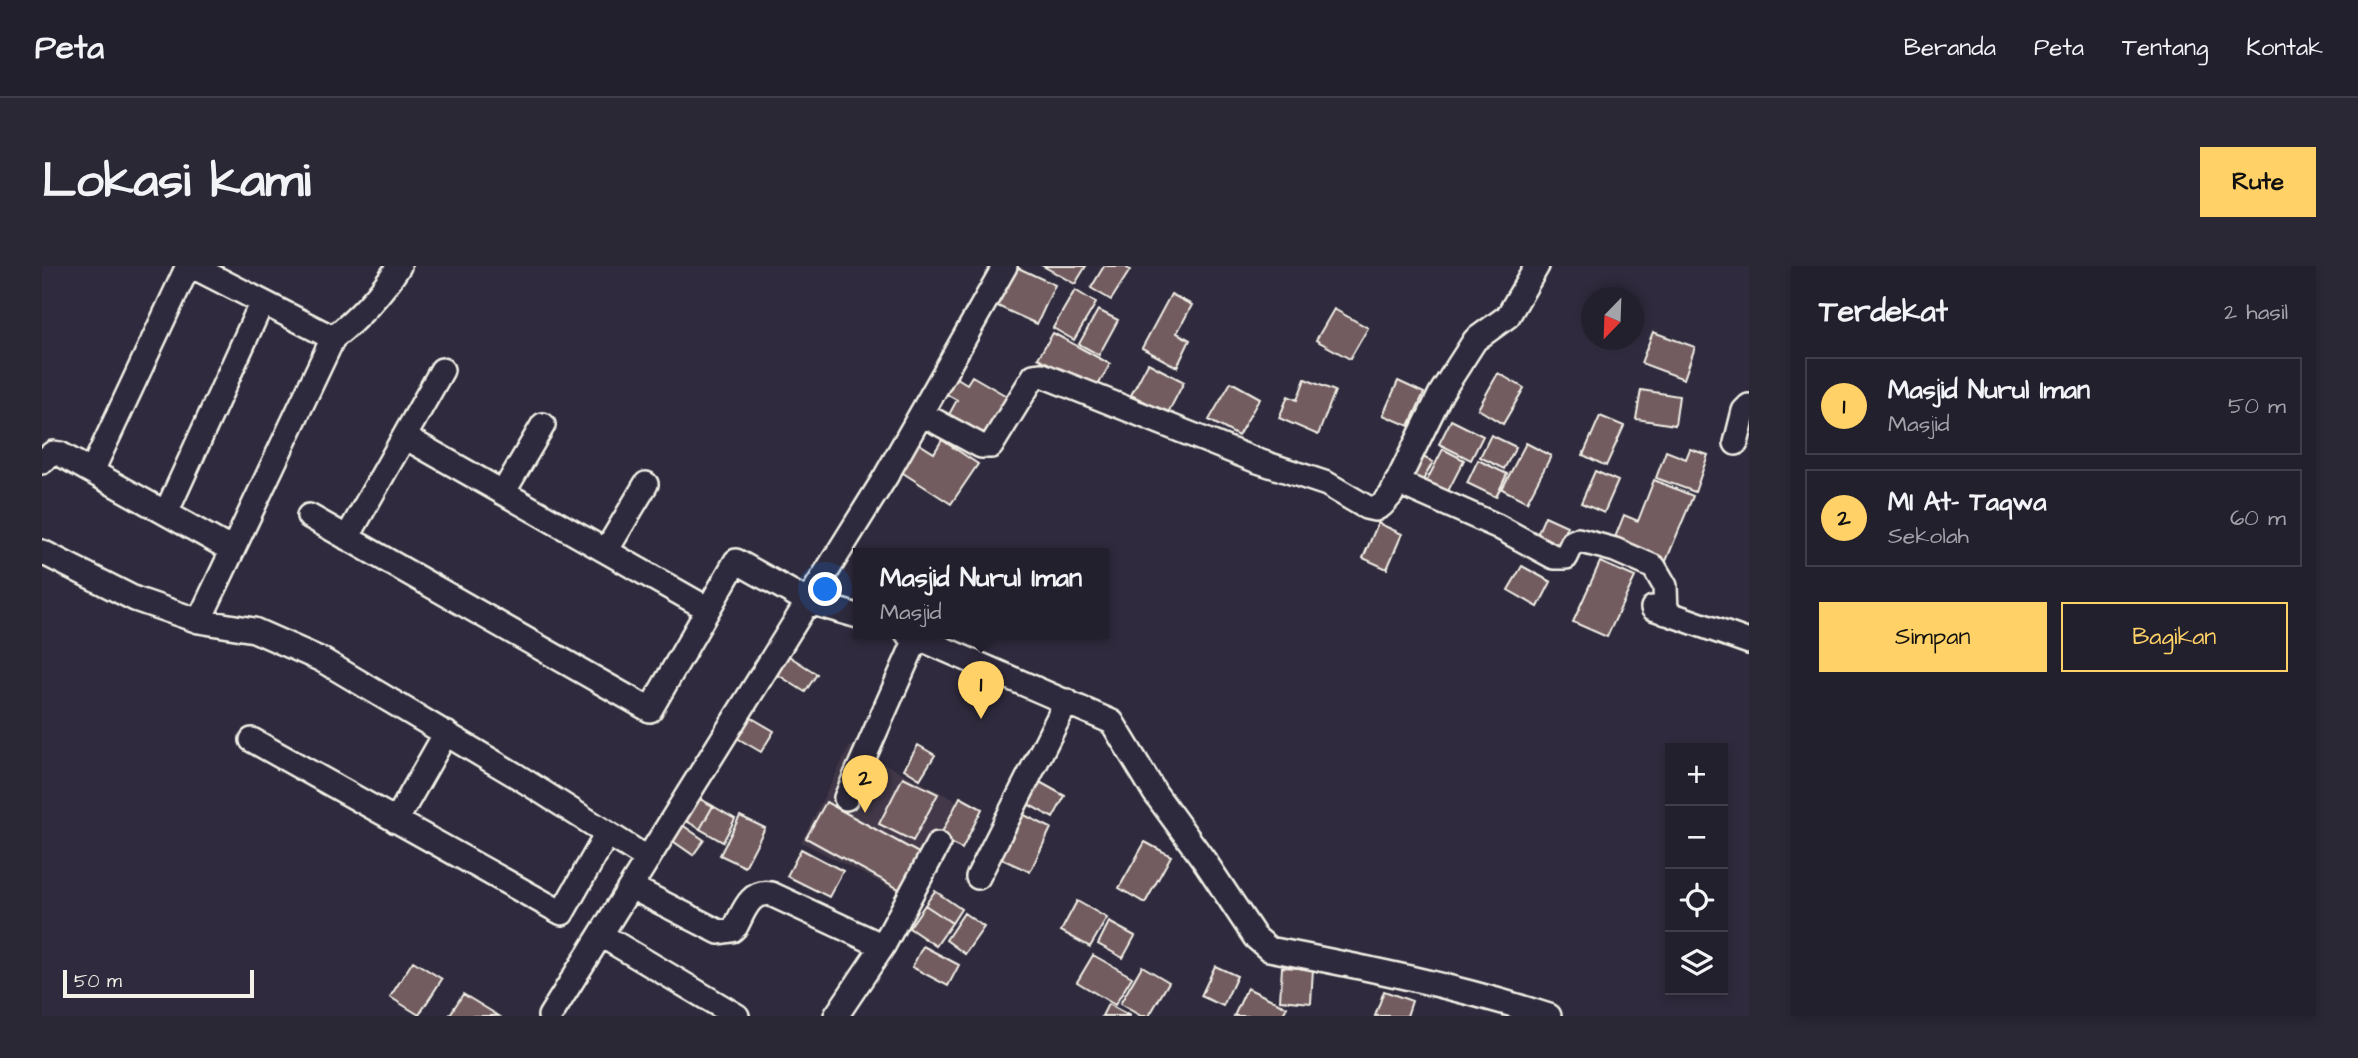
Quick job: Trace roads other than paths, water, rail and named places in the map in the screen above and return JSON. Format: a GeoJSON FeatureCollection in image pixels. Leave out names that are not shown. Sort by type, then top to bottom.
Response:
{"type":"FeatureCollection","features":[{"type":"Feature","properties":{"kind":"street"},"geometry":{"type":"LineString","coordinates":[[92,471],[190,266],[333,338]]}},
{"type":"Feature","properties":{"kind":"street"},"geometry":{"type":"LineString","coordinates":[[199,621],[333,338],[360,317],[399,266]]}},
{"type":"Feature","properties":{"kind":"street"},"geometry":{"type":"LineString","coordinates":[[550,1016],[809,602],[922,414],[1005,266]]}},
{"type":"Feature","properties":{"kind":"street"},"geometry":{"type":"LineString","coordinates":[[922,414],[981,446],[991,446],[1034,376],[1042,375],[1255,460],[1326,484],[1366,507],[1375,509],[1382,505],[1397,482],[1441,393],[1475,340],[1508,316],[1537,266]]}},
{"type":"Feature","properties":{"kind":"street"},"geometry":{"type":"LineString","coordinates":[[166,513],[262,302]]}},
{"type":"Feature","properties":{"kind":"street"},"geometry":{"type":"LineString","coordinates":[[348,538],[442,370]]}},
{"type":"Feature","properties":{"kind":"street"},"geometry":{"type":"LineString","coordinates":[[1736,443],[1744,411],[1749,406]]}},
{"type":"Feature","properties":{"kind":"street"},"geometry":{"type":"LineString","coordinates":[[503,493],[543,425]]}},
{"type":"Feature","properties":{"kind":"street"},"geometry":{"type":"LineString","coordinates":[[405,437],[708,609]]}},
{"type":"Feature","properties":{"kind":"street"},"geometry":{"type":"LineString","coordinates":[[42,462],[53,453],[60,454],[232,550]]}},
{"type":"Feature","properties":{"kind":"street"},"geometry":{"type":"LineString","coordinates":[[1397,482],[1497,526],[1554,557],[1566,557],[1573,542],[1578,540],[1615,550],[1654,567],[1665,586],[1659,610],[1749,642]]}},
{"type":"Feature","properties":{"kind":"street"},"geometry":{"type":"LineString","coordinates":[[606,551],[646,484]]}},
{"type":"Feature","properties":{"kind":"street"},"geometry":{"type":"LineString","coordinates":[[309,516],[650,710],[736,561],[809,602],[853,614]]}},
{"type":"Feature","properties":{"kind":"street"},"geometry":{"type":"LineString","coordinates":[[42,552],[135,599],[199,621],[254,630],[322,660],[446,733],[648,859]]}},
{"type":"Feature","properties":{"kind":"street"},"geometry":{"type":"LineString","coordinates":[[846,798],[910,639]]}},
{"type":"Feature","properties":{"kind":"street"},"geometry":{"type":"LineString","coordinates":[[921,639],[1112,722],[1155,793],[1255,937],[1269,949],[1399,974],[1498,999],[1549,1016]]}},
{"type":"Feature","properties":{"kind":"street"},"geometry":{"type":"LineString","coordinates":[[978,877],[1067,701]]}},
{"type":"Feature","properties":{"kind":"street"},"geometry":{"type":"LineString","coordinates":[[396,821],[446,733]]}},
{"type":"Feature","properties":{"kind":"street"},"geometry":{"type":"LineString","coordinates":[[252,740],[562,913],[607,834]]}},
{"type":"Feature","properties":{"kind":"street"},"geometry":{"type":"LineString","coordinates":[[836,1016],[883,946],[938,844]]}},
{"type":"Feature","properties":{"kind":"street"},"geometry":{"type":"LineString","coordinates":[[631,887],[719,932],[732,930],[736,926],[753,897],[758,894],[771,894],[883,946]]}},
{"type":"Feature","properties":{"kind":"street"},"geometry":{"type":"LineString","coordinates":[[601,935],[737,1016]]}},
{"type":"Feature","properties":{"kind":"place","name":"Masjid Nurul Iman"},"geometry":{"type":"Point","coordinates":[981,719]}},
{"type":"Feature","properties":{"kind":"place","name":"MI At- Taqwa"},"geometry":{"type":"Point","coordinates":[865,813]}}]}
